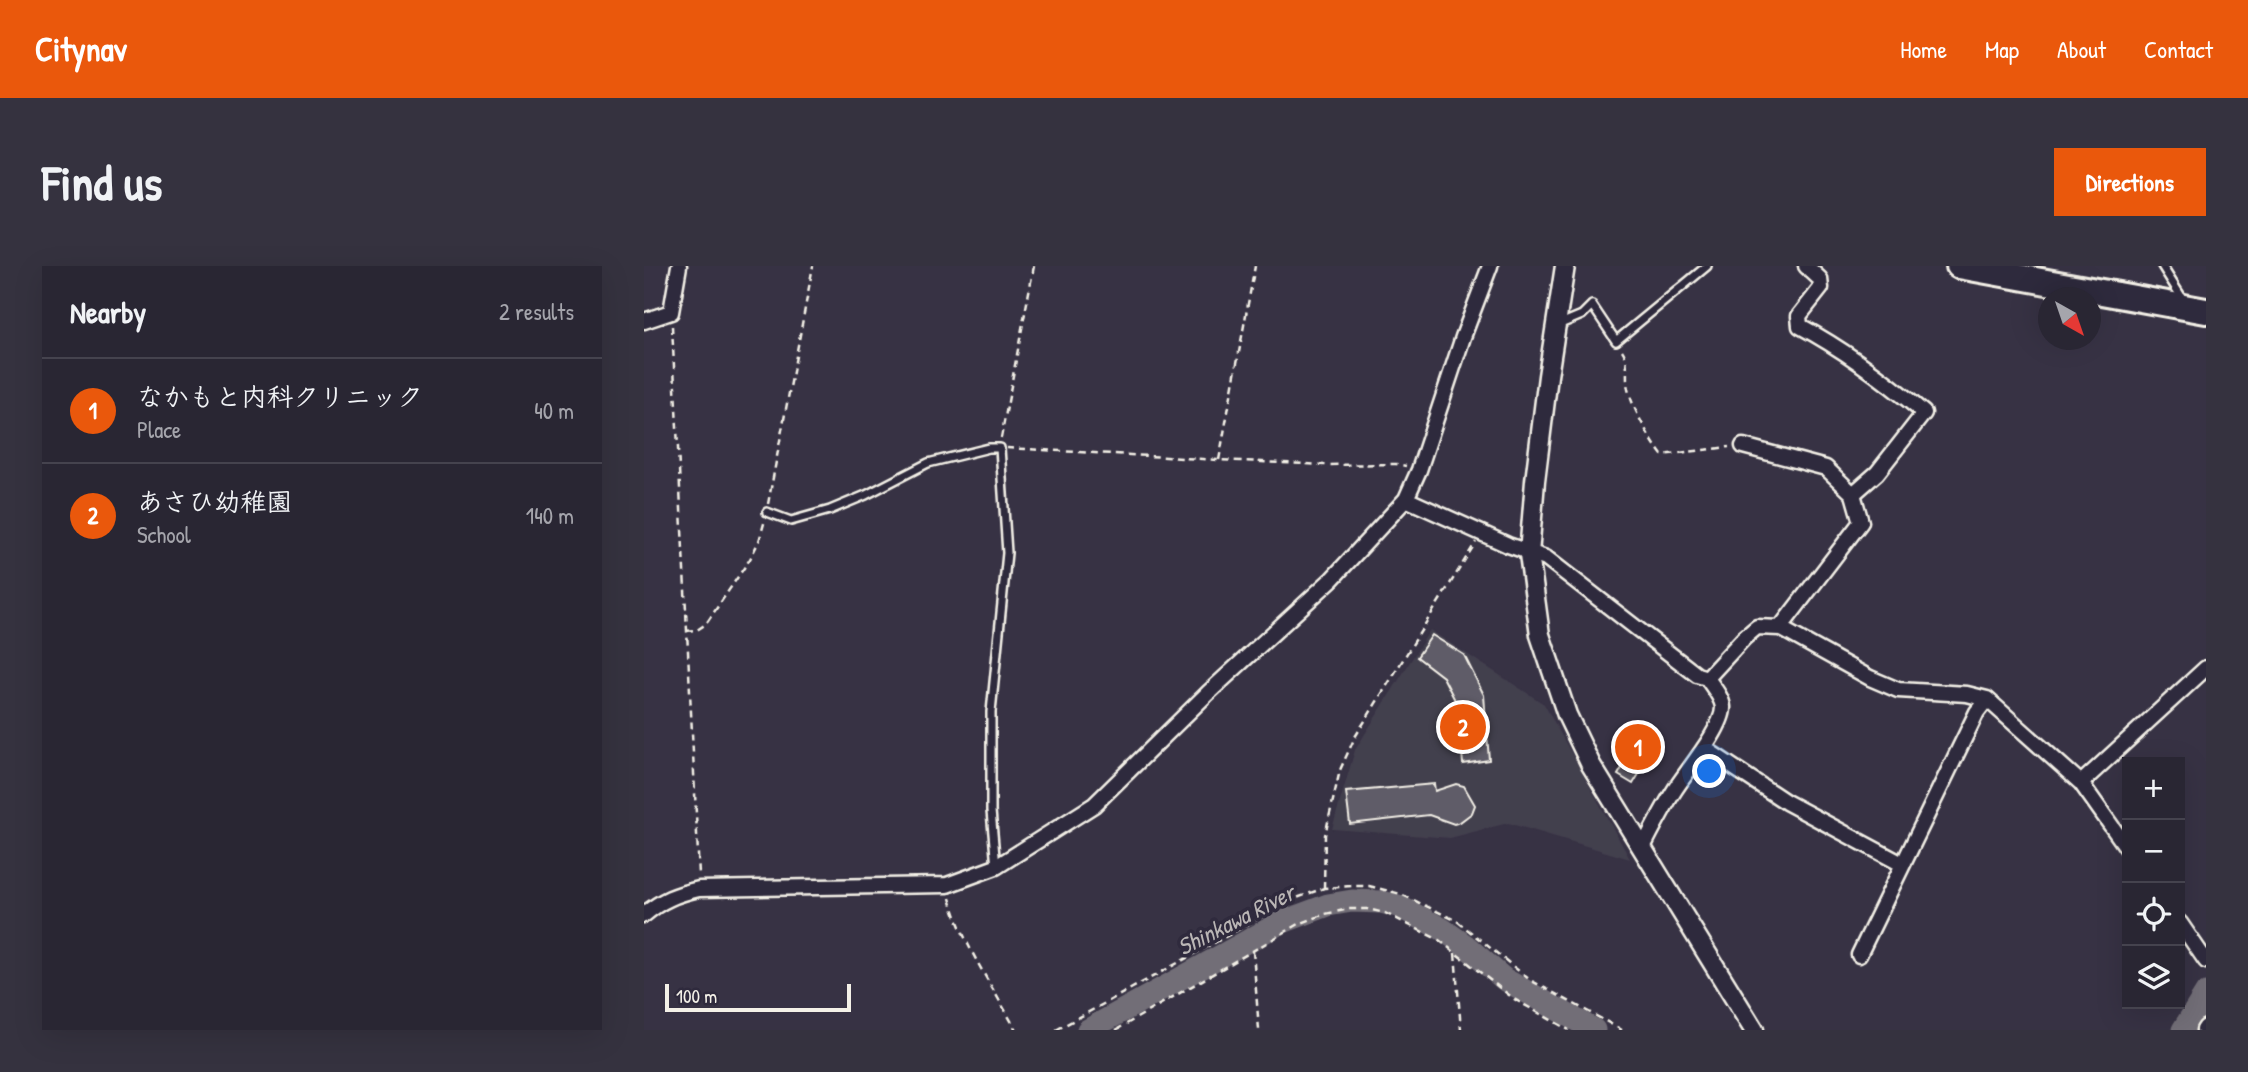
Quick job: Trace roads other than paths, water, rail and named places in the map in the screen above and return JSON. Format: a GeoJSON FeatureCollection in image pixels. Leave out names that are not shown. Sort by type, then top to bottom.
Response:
{"type":"FeatureCollection","features":[{"type":"Feature","properties":{"kind":"highway"},"geometry":{"type":"LineString","coordinates":[[1959,266],[2200,312]]}},
{"type":"Feature","properties":{"kind":"street"},"geometry":{"type":"LineString","coordinates":[[644,321],[671,312],[679,266]]}},
{"type":"Feature","properties":{"kind":"street"},"geometry":{"type":"LineString","coordinates":[[644,915],[657,903],[674,895],[699,889],[947,885],[996,867],[1094,805],[1208,693],[1332,579],[1406,499],[1419,470],[1463,337],[1490,266]]}},
{"type":"Feature","properties":{"kind":"street"},"geometry":{"type":"LineString","coordinates":[[1565,266],[1535,481],[1529,554],[1540,635],[1559,695],[1591,765],[1754,1030]]}},
{"type":"Feature","properties":{"kind":"street"},"geometry":{"type":"LineString","coordinates":[[1806,266],[1819,279],[1821,288],[1799,316],[1800,326],[1826,340],[1885,380],[1924,413],[1877,473],[1853,494]]}},
{"type":"Feature","properties":{"kind":"street"},"geometry":{"type":"LineString","coordinates":[[1743,446],[1826,468],[1853,494],[1861,522],[1780,628]]}},
{"type":"Feature","properties":{"kind":"street"},"geometry":{"type":"LineString","coordinates":[[1406,499],[1529,554],[1546,558],[1697,675],[1707,678],[1723,707],[1721,718],[1704,748],[1683,776],[1642,849]]}},
{"type":"Feature","properties":{"kind":"street"},"geometry":{"type":"LineString","coordinates":[[1707,678],[1757,627],[1780,628],[1870,678],[1898,690],[1966,694],[1987,699],[2081,783],[2122,841]]}},
{"type":"Feature","properties":{"kind":"street"},"geometry":{"type":"LineString","coordinates":[[2081,783],[2206,668]]}},
{"type":"Feature","properties":{"kind":"street"},"geometry":{"type":"LineString","coordinates":[[1858,955],[1977,712],[1987,699]]}},
{"type":"Feature","properties":{"kind":"street"},"geometry":{"type":"LineString","coordinates":[[1704,748],[1786,802],[1902,864]]}},
{"type":"Feature","properties":{"kind":"street"},"geometry":{"type":"LineString","coordinates":[[2185,930],[2206,961]]}},
{"type":"Feature","properties":{"kind":"lane"},"geometry":{"type":"LineString","coordinates":[[1556,326],[1571,321],[1592,304],[1616,341],[1707,266]]}},
{"type":"Feature","properties":{"kind":"lane"},"geometry":{"type":"LineString","coordinates":[[2162,266],[2200,312]]}},
{"type":"Feature","properties":{"kind":"lane"},"geometry":{"type":"LineString","coordinates":[[767,512],[791,521],[830,510],[866,495],[928,463],[989,448],[1000,448],[1007,553],[991,712],[991,811],[996,867]]}},
{"type":"Feature","properties":{"kind":"waterway","name":"Shinkawa River"},"geometry":{"type":"LineString","coordinates":[[1088,1030],[1280,923],[1328,905],[1352,901],[1381,902],[1398,906],[1442,929],[1504,979],[1594,1030]]}},
{"type":"Feature","properties":{"kind":"waterway","name":"Shinkawa River"},"geometry":{"type":"LineString","coordinates":[[2183,1030],[2206,993]]}},
{"type":"Feature","properties":{"kind":"place","name":"あさひ幼稚園"},"geometry":{"type":"Point","coordinates":[1463,727]}},
{"type":"Feature","properties":{"kind":"place","name":"なかもと内科クリニック"},"geometry":{"type":"Point","coordinates":[1638,747]}}]}
